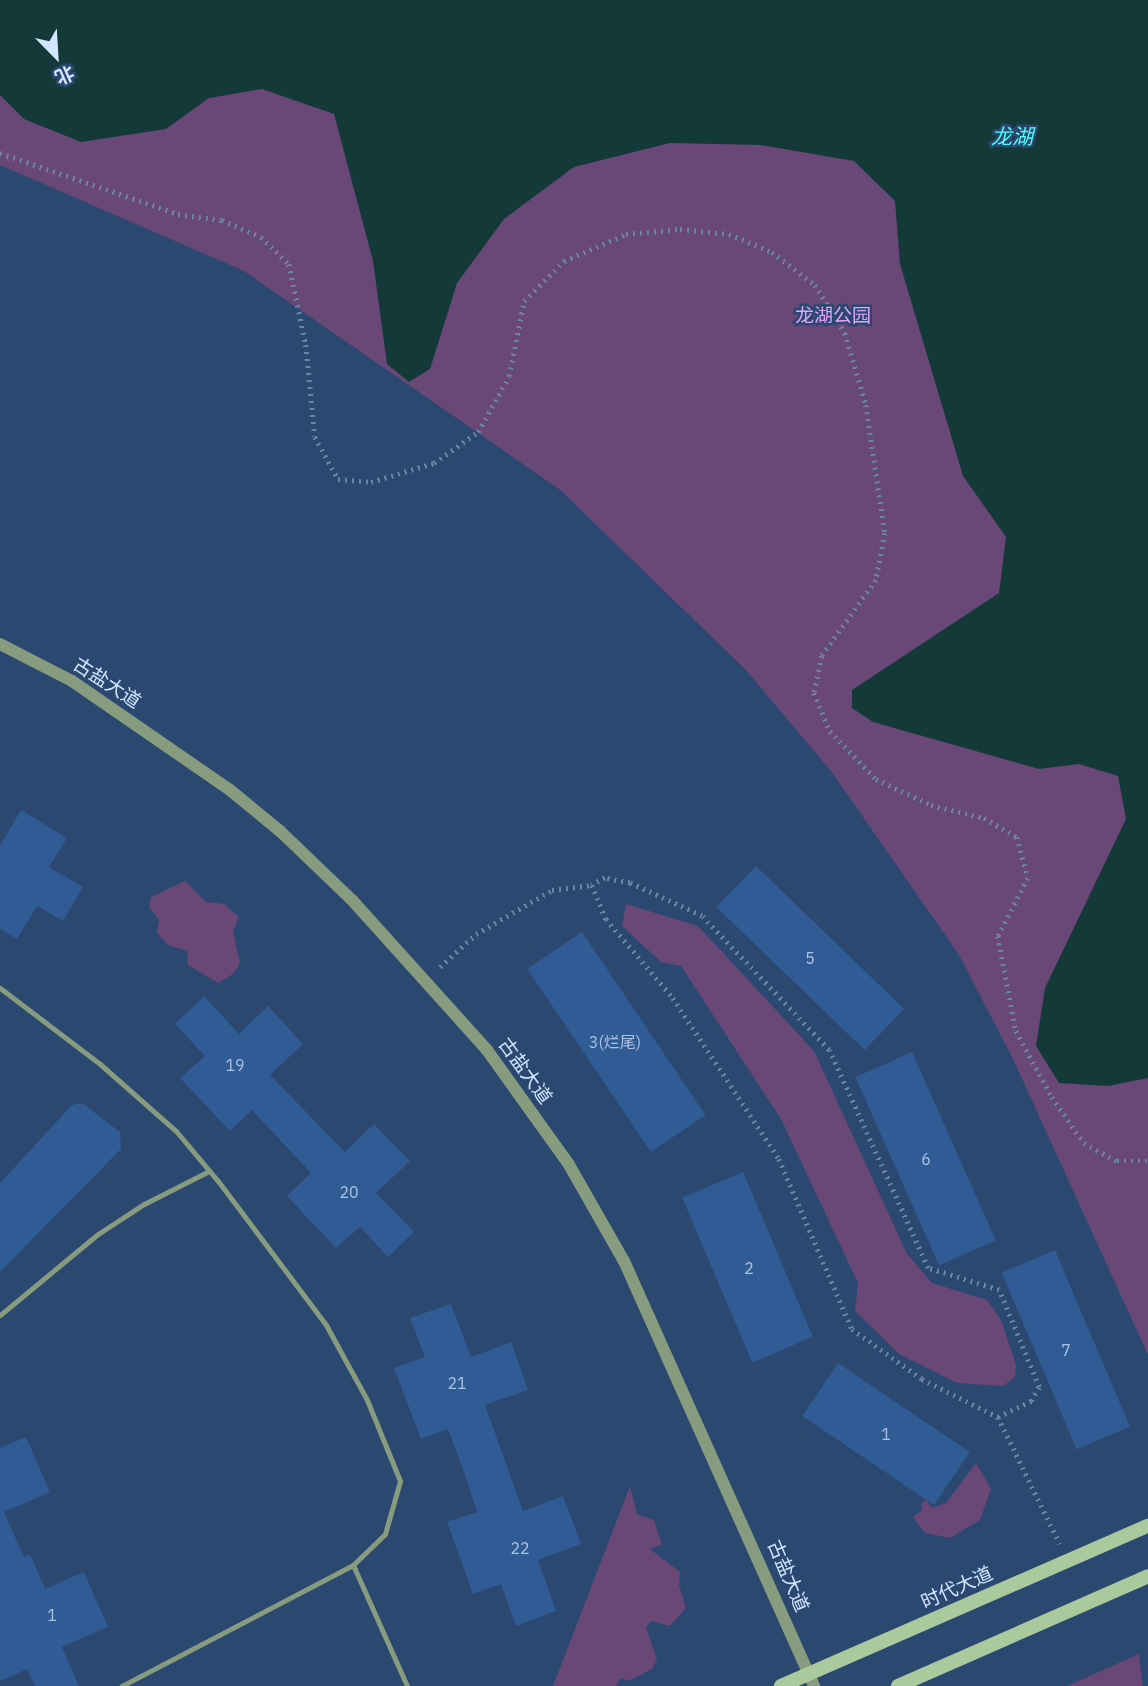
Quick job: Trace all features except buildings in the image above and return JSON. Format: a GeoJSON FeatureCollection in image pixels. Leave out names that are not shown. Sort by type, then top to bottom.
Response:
{"type":"FeatureCollection","features":[{"type":"Feature","properties":{"kind":"main road","name":"时代大道"},"geometry":{"type":"LineString","coordinates":[[781,1686],[812,1680],[1148,1526]]}},
{"type":"Feature","properties":{"kind":"main road"},"geometry":{"type":"LineString","coordinates":[[898,1686],[1148,1576]]}},
{"type":"Feature","properties":{"kind":"street","name":"古盐大道"},"geometry":{"type":"LineString","coordinates":[[0,644],[72,681],[230,790],[280,831],[426,980],[487,1050],[568,1163],[618,1251],[704,1432],[812,1680]]}},
{"type":"Feature","properties":{"kind":"lane"},"geometry":{"type":"LineString","coordinates":[[0,988],[128,1089],[176,1131],[209,1171],[319,1315],[391,1452],[400,1481],[392,1517],[372,1549],[353,1564],[122,1686]]}},
{"type":"Feature","properties":{"kind":"lane"},"geometry":{"type":"LineString","coordinates":[[0,1315],[99,1234],[144,1203],[209,1171]]}},
{"type":"Feature","properties":{"kind":"lane"},"geometry":{"type":"LineString","coordinates":[[353,1564],[407,1686]]}},
{"type":"Feature","properties":{"kind":"path"},"geometry":{"type":"LineString","coordinates":[[0,153],[178,215],[222,219],[261,237],[289,264],[306,345],[315,437],[338,479],[371,482],[434,463],[478,432],[509,376],[524,301],[564,261],[626,233],[680,229],[729,234],[772,252],[815,285],[845,333],[866,405],[885,533],[876,580],[822,656],[814,693],[830,731],[876,779],[931,805],[984,818],[1017,837],[1028,878],[998,936],[1016,1031],[1052,1097],[1084,1143],[1117,1161],[1148,1161]]}},
{"type":"Feature","properties":{"kind":"path"},"geometry":{"type":"LineString","coordinates":[[426,980],[475,934],[552,890],[592,885],[605,878],[629,883],[702,916],[829,1050],[928,1268],[999,1290],[1038,1375],[1039,1387],[1031,1401],[998,1417]]}},
{"type":"Feature","properties":{"kind":"path"},"geometry":{"type":"LineString","coordinates":[[592,885],[606,919],[673,999],[779,1159],[852,1329],[922,1379],[998,1417],[1067,1561]]}},
{"type":"Feature","properties":{"kind":"green space","name":"龙湖公园"},"geometry":{"type":"Polygon","coordinates":[[[0,0],[1148,0],[1148,1355],[1014,1061],[959,955],[831,771],[745,669],[559,489],[244,271],[0,165],[0,0]]]}},
{"type":"Feature","properties":{"kind":"green space"},"geometry":{"type":"Polygon","coordinates":[[[185,881],[206,902],[224,904],[239,917],[233,931],[240,963],[233,974],[218,983],[188,965],[187,951],[168,945],[157,933],[159,920],[149,907],[151,897],[185,881]]]}},
{"type":"Feature","properties":{"kind":"green space"},"geometry":{"type":"Polygon","coordinates":[[[626,904],[698,926],[814,1051],[907,1254],[932,1283],[987,1300],[1001,1320],[1016,1365],[1015,1377],[1003,1386],[957,1383],[899,1354],[855,1311],[858,1283],[781,1119],[681,966],[661,962],[622,926],[626,904]]]}},
{"type":"Feature","properties":{"kind":"green space"},"geometry":{"type":"Polygon","coordinates":[[[976,1463],[991,1489],[980,1520],[950,1538],[925,1533],[913,1517],[922,1510],[921,1504],[926,1499],[932,1508],[946,1503],[976,1463]]]}},
{"type":"Feature","properties":{"kind":"green space"},"geometry":{"type":"Polygon","coordinates":[[[630,1486],[637,1514],[654,1520],[662,1545],[650,1549],[680,1572],[679,1585],[686,1608],[670,1626],[651,1621],[646,1628],[657,1659],[652,1669],[629,1681],[621,1678],[616,1686],[553,1686],[630,1486]]]}},
{"type":"Feature","properties":{"kind":"green space"},"geometry":{"type":"Polygon","coordinates":[[[1139,1654],[1143,1686],[1067,1686],[1139,1654]]]}},
{"type":"Feature","properties":{"kind":"water","name":"龙湖"},"geometry":{"type":"Polygon","coordinates":[[[0,0],[1148,0],[1148,1078],[1108,1086],[1059,1083],[1036,1046],[1045,988],[1126,819],[1118,776],[1079,764],[1039,769],[873,722],[852,708],[852,690],[999,593],[1006,537],[963,476],[900,264],[895,201],[854,161],[761,145],[670,143],[574,167],[504,219],[457,283],[430,369],[409,382],[387,364],[373,261],[334,114],[262,89],[209,98],[166,129],[81,142],[24,119],[0,95],[0,0]]]}}]}
